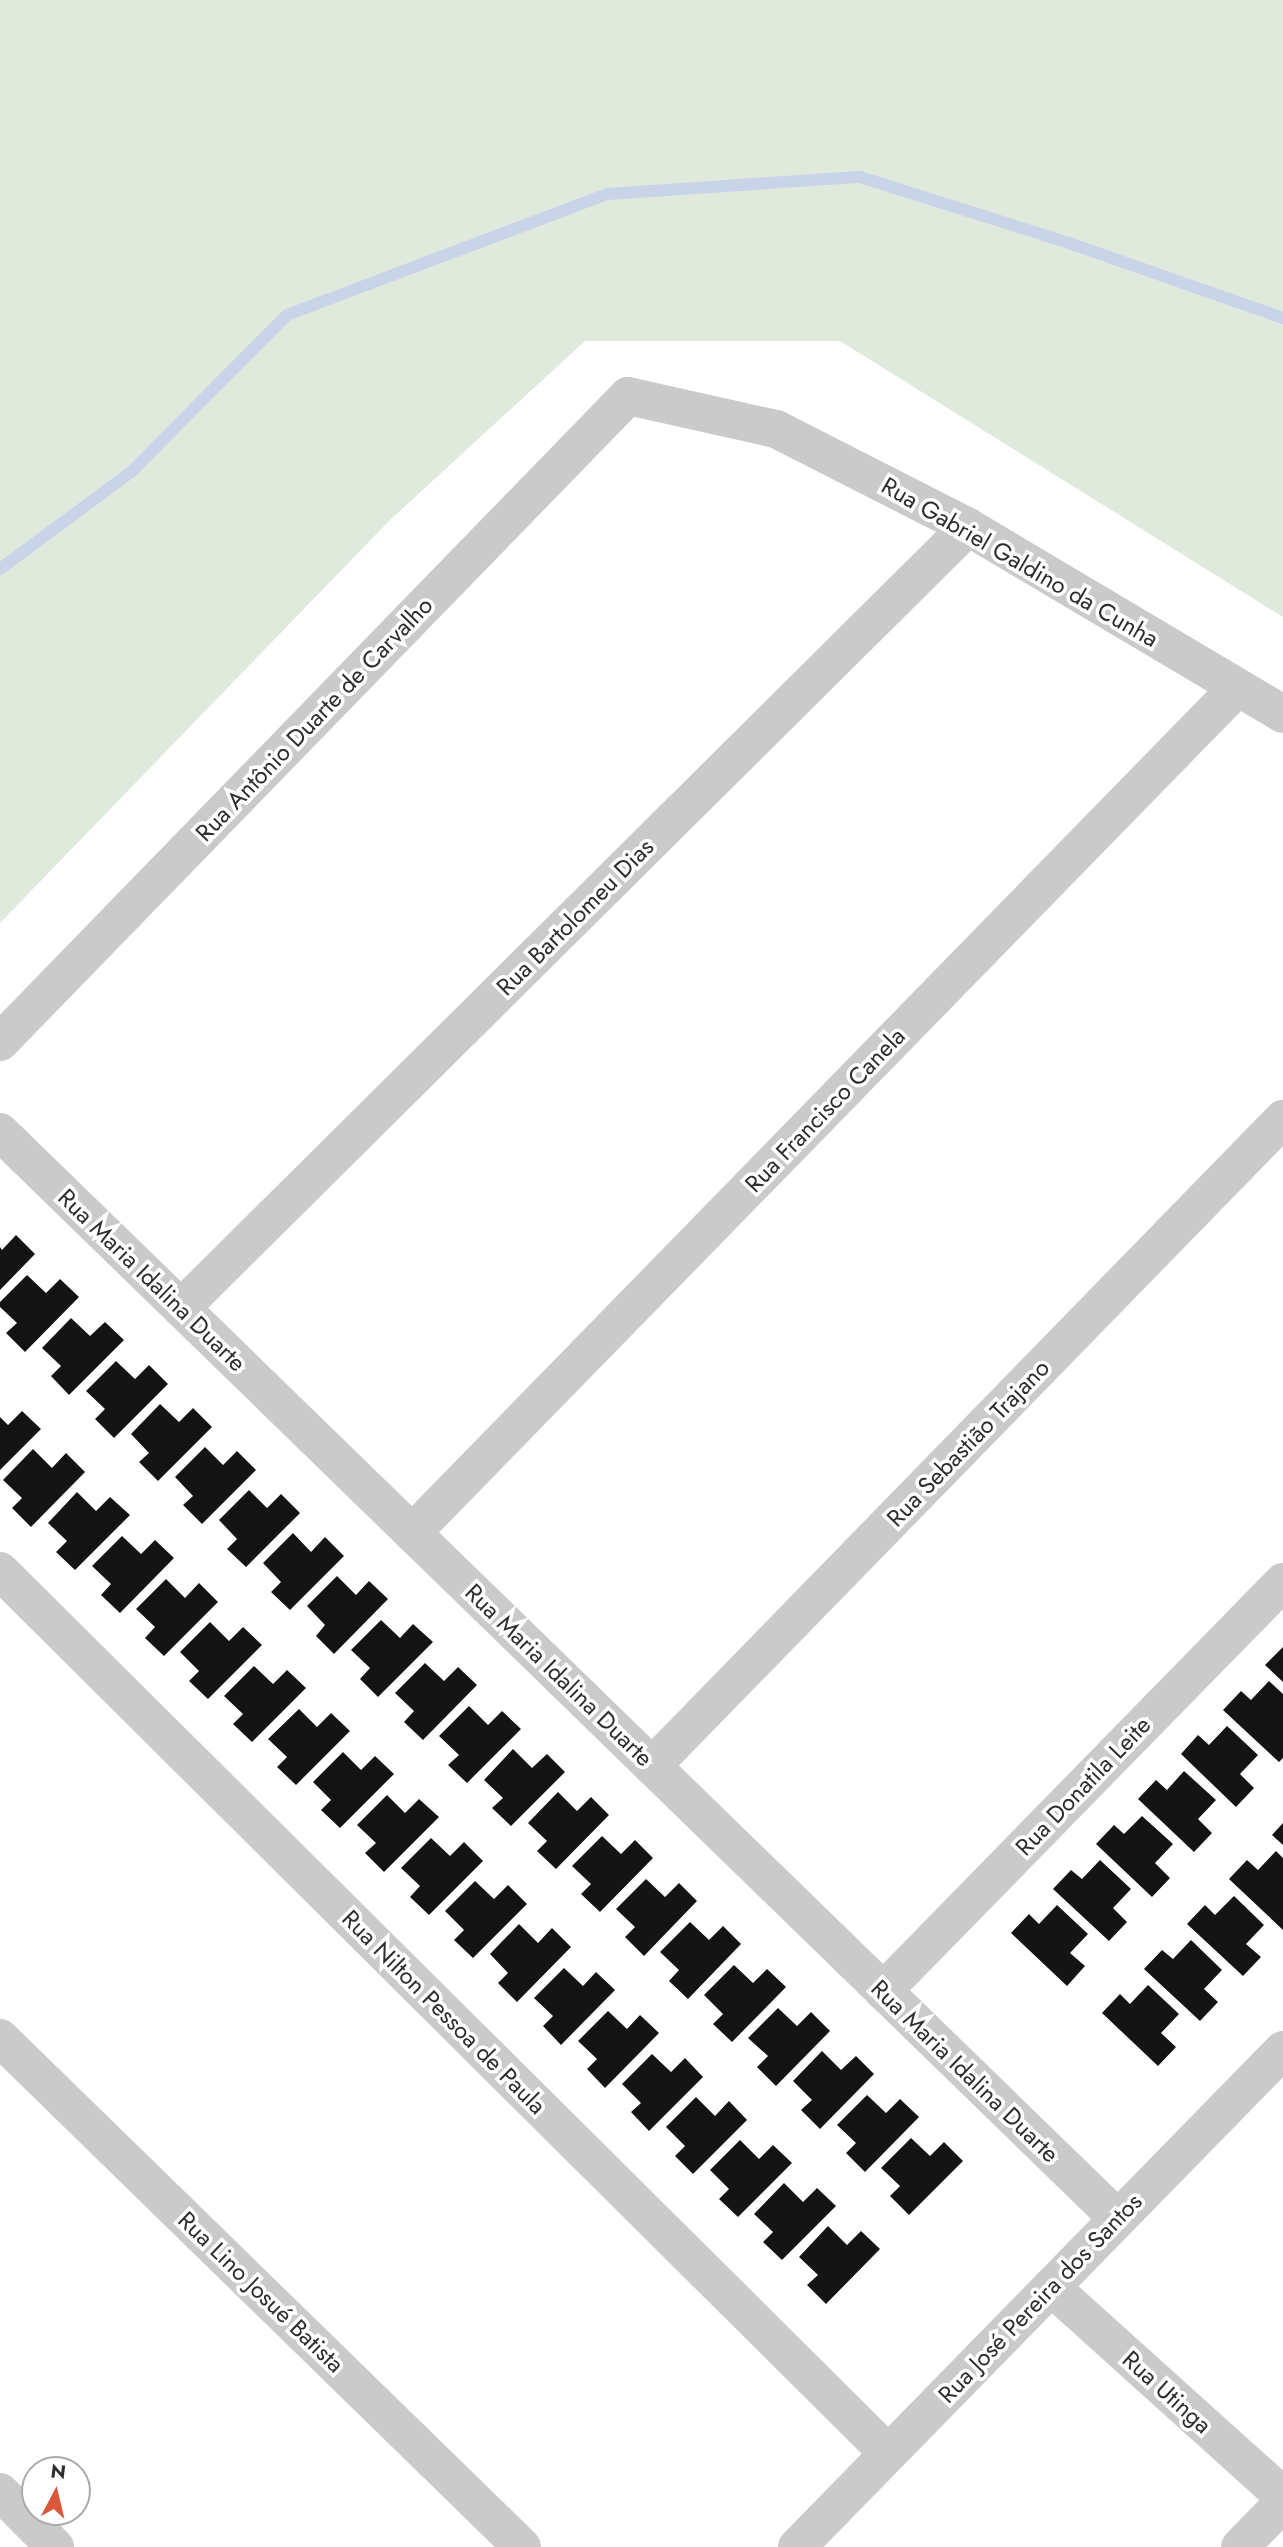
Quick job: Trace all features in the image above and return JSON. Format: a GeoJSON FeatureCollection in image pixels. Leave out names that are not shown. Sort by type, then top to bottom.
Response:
{"type":"FeatureCollection","features":[{"type":"Feature","properties":{"kind":"street","name":"Rua Gabriel Galdino da Cunha"},"geometry":{"type":"LineString","coordinates":[[628,396],[776,429],[968,527],[1283,714]]}},
{"type":"Feature","properties":{"kind":"street","name":"Rua Antônio Duarte de Carvalho"},"geometry":{"type":"LineString","coordinates":[[0,1041],[628,396]]}},
{"type":"Feature","properties":{"kind":"street","name":"Rua Bartolomeu Dias"},"geometry":{"type":"LineString","coordinates":[[181,1308],[968,527]]}},
{"type":"Feature","properties":{"kind":"street","name":"Rua Francisco Canela"},"geometry":{"type":"LineString","coordinates":[[412,1533],[1237,688]]}},
{"type":"Feature","properties":{"kind":"street","name":"Rua Sebastião Trajano"},"geometry":{"type":"LineString","coordinates":[[652,1766],[1283,1119]]}},
{"type":"Feature","properties":{"kind":"street","name":"Rua Maria Idalina Duarte"},"geometry":{"type":"LineString","coordinates":[[0,1132],[1118,2219]]}},
{"type":"Feature","properties":{"kind":"street","name":"Rua Nilton Pessoa de Paula"},"geometry":{"type":"LineString","coordinates":[[0,1571],[888,2453]]}},
{"type":"Feature","properties":{"kind":"street","name":"Rua Donatila Leite"},"geometry":{"type":"LineString","coordinates":[[883,1991],[1283,1582]]}},
{"type":"Feature","properties":{"kind":"street","name":"Rua Lino Josué Batista"},"geometry":{"type":"LineString","coordinates":[[0,2038],[522,2547]]}},
{"type":"Feature","properties":{"kind":"street","name":"Rua José Pereira dos Santos"},"geometry":{"type":"LineString","coordinates":[[797,2547],[1283,2050]]}},
{"type":"Feature","properties":{"kind":"street","name":"Rua Utinga"},"geometry":{"type":"LineString","coordinates":[[1051,2287],[1283,2496]]}},
{"type":"Feature","properties":{"kind":"street"},"geometry":{"type":"LineString","coordinates":[[0,2492],[55,2547]]}},
{"type":"Feature","properties":{"kind":"street"},"geometry":{"type":"LineString","coordinates":[[1240,2547],[1283,2503]]}},
{"type":"Feature","properties":{"kind":"green space"},"geometry":{"type":"Polygon","coordinates":[[[0,0],[1283,0],[1283,617],[840,341],[585,341],[390,520],[0,923],[0,0]]]}},
{"type":"Feature","properties":{"kind":"building"},"geometry":{"type":"Polygon","coordinates":[[[16,1235],[35,1254],[0,1290],[0,1247],[2,1250],[16,1235]]]}},
{"type":"Feature","properties":{"kind":"building"},"geometry":{"type":"Polygon","coordinates":[[[27,1275],[46,1293],[60,1279],[79,1297],[25,1352],[6,1333],[17,1323],[0,1307],[0,1302],[27,1275]]]}},
{"type":"Feature","properties":{"kind":"building"},"geometry":{"type":"Polygon","coordinates":[[[71,1318],[90,1336],[105,1322],[124,1340],[69,1395],[51,1376],[61,1366],[42,1348],[71,1318]]]}},
{"type":"Feature","properties":{"kind":"building"},"geometry":{"type":"Polygon","coordinates":[[[116,1361],[135,1379],[149,1365],[168,1384],[114,1438],[95,1419],[105,1409],[86,1391],[116,1361]]]}},
{"type":"Feature","properties":{"kind":"building"},"geometry":{"type":"Polygon","coordinates":[[[160,1404],[179,1422],[193,1408],[212,1427],[158,1481],[139,1462],[149,1453],[131,1434],[160,1404]]]}},
{"type":"Feature","properties":{"kind":"building"},"geometry":{"type":"Polygon","coordinates":[[[22,1411],[41,1429],[0,1470],[0,1417],[8,1425],[22,1411]]]}},
{"type":"Feature","properties":{"kind":"building"},"geometry":{"type":"Polygon","coordinates":[[[205,1447],[223,1465],[237,1451],[256,1470],[202,1524],[183,1505],[193,1496],[175,1477],[205,1447]]]}},
{"type":"Feature","properties":{"kind":"building"},"geometry":{"type":"Polygon","coordinates":[[[33,1449],[52,1468],[66,1453],[85,1472],[31,1527],[12,1508],[22,1498],[3,1480],[33,1449]]]}},
{"type":"Feature","properties":{"kind":"building"},"geometry":{"type":"Polygon","coordinates":[[[249,1490],[267,1508],[281,1494],[300,1513],[246,1567],[227,1549],[237,1539],[219,1520],[249,1490]]]}},
{"type":"Feature","properties":{"kind":"building"},"geometry":{"type":"Polygon","coordinates":[[[77,1492],[96,1511],[110,1497],[130,1515],[75,1570],[56,1552],[67,1541],[48,1523],[77,1492]]]}},
{"type":"Feature","properties":{"kind":"building"},"geometry":{"type":"Polygon","coordinates":[[[293,1533],[311,1552],[325,1537],[344,1556],[290,1610],[271,1592],[281,1582],[263,1563],[293,1533]]]}},
{"type":"Feature","properties":{"kind":"building"},"geometry":{"type":"Polygon","coordinates":[[[122,1536],[141,1554],[155,1540],[174,1558],[120,1613],[101,1595],[111,1584],[92,1566],[122,1536]]]}},
{"type":"Feature","properties":{"kind":"building"},"geometry":{"type":"Polygon","coordinates":[[[337,1576],[356,1595],[369,1581],[388,1599],[334,1654],[316,1636],[325,1625],[307,1606],[337,1576]]]}},
{"type":"Feature","properties":{"kind":"building"},"geometry":{"type":"Polygon","coordinates":[[[166,1579],[185,1598],[199,1583],[218,1602],[164,1656],[145,1638],[155,1627],[136,1609],[166,1579]]]}},
{"type":"Feature","properties":{"kind":"building"},"geometry":{"type":"Polygon","coordinates":[[[381,1620],[400,1638],[413,1624],[433,1642],[378,1697],[360,1679],[370,1668],[351,1650],[381,1620]]]}},
{"type":"Feature","properties":{"kind":"building"},"geometry":{"type":"Polygon","coordinates":[[[210,1622],[229,1641],[243,1627],[262,1645],[208,1699],[189,1681],[199,1671],[180,1652],[210,1622]]]}},
{"type":"Feature","properties":{"kind":"building"},"geometry":{"type":"Polygon","coordinates":[[[1283,1647],[1283,1682],[1265,1665],[1283,1647]]]}},
{"type":"Feature","properties":{"kind":"building"},"geometry":{"type":"Polygon","coordinates":[[[425,1663],[444,1681],[458,1667],[477,1685],[423,1740],[404,1722],[414,1711],[395,1693],[425,1663]]]}},
{"type":"Feature","properties":{"kind":"building"},"geometry":{"type":"Polygon","coordinates":[[[254,1666],[273,1684],[287,1670],[306,1688],[252,1742],[233,1724],[243,1714],[224,1696],[254,1666]]]}},
{"type":"Feature","properties":{"kind":"building"},"geometry":{"type":"Polygon","coordinates":[[[1269,1681],[1283,1694],[1283,1758],[1279,1762],[1223,1710],[1241,1691],[1251,1700],[1269,1681]]]}},
{"type":"Feature","properties":{"kind":"building"},"geometry":{"type":"Polygon","coordinates":[[[469,1706],[488,1725],[502,1711],[521,1729],[467,1783],[448,1765],[459,1755],[439,1736],[469,1706]]]}},
{"type":"Feature","properties":{"kind":"building"},"geometry":{"type":"Polygon","coordinates":[[[299,1709],[317,1727],[331,1713],[350,1731],[296,1785],[277,1767],[287,1757],[268,1739],[299,1709]]]}},
{"type":"Feature","properties":{"kind":"building"},"geometry":{"type":"Polygon","coordinates":[[[1227,1726],[1258,1755],[1240,1774],[1254,1788],[1236,1807],[1181,1754],[1198,1735],[1209,1745],[1227,1726]]]}},
{"type":"Feature","properties":{"kind":"building"},"geometry":{"type":"Polygon","coordinates":[[[513,1749],[532,1768],[547,1754],[565,1772],[511,1826],[492,1808],[503,1798],[484,1780],[513,1749]]]}},
{"type":"Feature","properties":{"kind":"building"},"geometry":{"type":"Polygon","coordinates":[[[343,1752],[361,1770],[375,1756],[394,1774],[340,1828],[321,1810],[331,1800],[313,1782],[343,1752]]]}},
{"type":"Feature","properties":{"kind":"building"},"geometry":{"type":"Polygon","coordinates":[[[1184,1771],[1216,1800],[1198,1819],[1212,1833],[1194,1852],[1138,1799],[1156,1780],[1167,1790],[1184,1771]]]}},
{"type":"Feature","properties":{"kind":"building"},"geometry":{"type":"Polygon","coordinates":[[[558,1792],[577,1811],[591,1797],[609,1815],[556,1869],[537,1851],[547,1841],[528,1823],[558,1792]]]}},
{"type":"Feature","properties":{"kind":"building"},"geometry":{"type":"Polygon","coordinates":[[[387,1795],[405,1813],[419,1799],[439,1817],[384,1872],[365,1853],[376,1843],[357,1825],[387,1795]]]}},
{"type":"Feature","properties":{"kind":"building"},"geometry":{"type":"Polygon","coordinates":[[[1142,1816],[1173,1844],[1155,1863],[1170,1878],[1152,1897],[1096,1844],[1114,1825],[1124,1834],[1142,1816]]]}},
{"type":"Feature","properties":{"kind":"building"},"geometry":{"type":"Polygon","coordinates":[[[1283,1823],[1283,1845],[1272,1835],[1283,1823]]]}},
{"type":"Feature","properties":{"kind":"building"},"geometry":{"type":"Polygon","coordinates":[[[602,1836],[621,1854],[635,1840],[653,1858],[600,1912],[581,1894],[591,1884],[572,1866],[602,1836]]]}},
{"type":"Feature","properties":{"kind":"building"},"geometry":{"type":"Polygon","coordinates":[[[431,1838],[450,1856],[464,1842],[483,1861],[429,1915],[410,1897],[420,1886],[401,1868],[431,1838]]]}},
{"type":"Feature","properties":{"kind":"building"},"geometry":{"type":"Polygon","coordinates":[[[1276,1851],[1283,1858],[1283,1930],[1229,1879],[1247,1860],[1258,1870],[1276,1851]]]}},
{"type":"Feature","properties":{"kind":"building"},"geometry":{"type":"Polygon","coordinates":[[[1100,1860],[1131,1889],[1113,1908],[1127,1922],[1109,1941],[1053,1889],[1071,1870],[1082,1879],[1100,1860]]]}},
{"type":"Feature","properties":{"kind":"building"},"geometry":{"type":"Polygon","coordinates":[[[646,1879],[665,1897],[679,1883],[697,1901],[644,1956],[625,1937],[635,1927],[616,1909],[646,1879]]]}},
{"type":"Feature","properties":{"kind":"building"},"geometry":{"type":"Polygon","coordinates":[[[475,1881],[494,1899],[508,1885],[527,1904],[473,1958],[454,1940],[464,1930],[445,1911],[475,1881]]]}},
{"type":"Feature","properties":{"kind":"building"},"geometry":{"type":"Polygon","coordinates":[[[1234,1896],[1264,1925],[1246,1944],[1261,1957],[1243,1976],[1187,1924],[1205,1905],[1215,1915],[1234,1896]]]}},
{"type":"Feature","properties":{"kind":"building"},"geometry":{"type":"Polygon","coordinates":[[[1057,1905],[1088,1934],[1070,1953],[1085,1966],[1067,1986],[1011,1933],[1029,1914],[1039,1924],[1057,1905]]]}},
{"type":"Feature","properties":{"kind":"building"},"geometry":{"type":"Polygon","coordinates":[[[690,1922],[709,1940],[723,1926],[741,1944],[688,1999],[669,1981],[679,1970],[660,1952],[690,1922]]]}},
{"type":"Feature","properties":{"kind":"building"},"geometry":{"type":"Polygon","coordinates":[[[519,1924],[538,1943],[552,1928],[571,1947],[517,2002],[498,1983],[508,1973],[490,1954],[519,1924]]]}},
{"type":"Feature","properties":{"kind":"building"},"geometry":{"type":"Polygon","coordinates":[[[1191,1940],[1222,1970],[1204,1989],[1218,2002],[1200,2021],[1144,1969],[1162,1950],[1173,1959],[1191,1940]]]}},
{"type":"Feature","properties":{"kind":"building"},"geometry":{"type":"Polygon","coordinates":[[[734,1965],[753,1983],[767,1969],[786,1987],[732,2042],[713,2024],[723,2014],[704,1995],[734,1965]]]}},
{"type":"Feature","properties":{"kind":"building"},"geometry":{"type":"Polygon","coordinates":[[[564,1968],[583,1986],[596,1972],[615,1990],[561,2045],[543,2026],[553,2016],[534,1998],[564,1968]]]}},
{"type":"Feature","properties":{"kind":"building"},"geometry":{"type":"Polygon","coordinates":[[[1148,1985],[1179,2014],[1161,2033],[1176,2047],[1158,2066],[1102,2013],[1120,1994],[1130,2004],[1148,1985]]]}},
{"type":"Feature","properties":{"kind":"building"},"geometry":{"type":"Polygon","coordinates":[[[778,2008],[797,2026],[811,2012],[830,2031],[776,2086],[757,2067],[768,2056],[748,2038],[778,2008]]]}},
{"type":"Feature","properties":{"kind":"building"},"geometry":{"type":"Polygon","coordinates":[[[608,2011],[627,2029],[640,2015],[659,2033],[605,2088],[587,2069],[597,2059],[578,2041],[608,2011]]]}},
{"type":"Feature","properties":{"kind":"building"},"geometry":{"type":"Polygon","coordinates":[[[822,2051],[841,2070],[856,2056],[874,2074],[820,2129],[801,2110],[812,2100],[793,2081],[822,2051]]]}},
{"type":"Feature","properties":{"kind":"building"},"geometry":{"type":"Polygon","coordinates":[[[652,2054],[671,2072],[685,2058],[703,2077],[649,2131],[631,2112],[641,2103],[622,2084],[652,2054]]]}},
{"type":"Feature","properties":{"kind":"building"},"geometry":{"type":"Polygon","coordinates":[[[867,2095],[886,2113],[900,2099],[919,2117],[865,2172],[846,2153],[856,2143],[837,2125],[867,2095]]]}},
{"type":"Feature","properties":{"kind":"building"},"geometry":{"type":"Polygon","coordinates":[[[696,2097],[715,2116],[729,2101],[747,2120],[693,2174],[675,2156],[685,2146],[666,2127],[696,2097]]]}},
{"type":"Feature","properties":{"kind":"building"},"geometry":{"type":"Polygon","coordinates":[[[911,2138],[930,2156],[944,2142],[963,2161],[909,2215],[890,2196],[900,2186],[881,2168],[911,2138]]]}},
{"type":"Feature","properties":{"kind":"building"},"geometry":{"type":"Polygon","coordinates":[[[740,2140],[759,2159],[773,2145],[792,2163],[738,2217],[719,2199],[729,2189],[710,2170],[740,2140]]]}},
{"type":"Feature","properties":{"kind":"building"},"geometry":{"type":"Polygon","coordinates":[[[784,2183],[803,2202],[817,2188],[836,2206],[782,2260],[763,2242],[773,2232],[754,2214],[784,2183]]]}},
{"type":"Feature","properties":{"kind":"building"},"geometry":{"type":"Polygon","coordinates":[[[828,2226],[847,2245],[861,2231],[880,2249],[826,2304],[807,2285],[818,2275],[799,2257],[828,2226]]]}},
{"type":"Feature","properties":{"kind":"waterway"},"geometry":{"type":"LineString","coordinates":[[0,569],[131,472],[287,315],[608,194],[860,177],[1069,243],[1283,318]]}}]}
